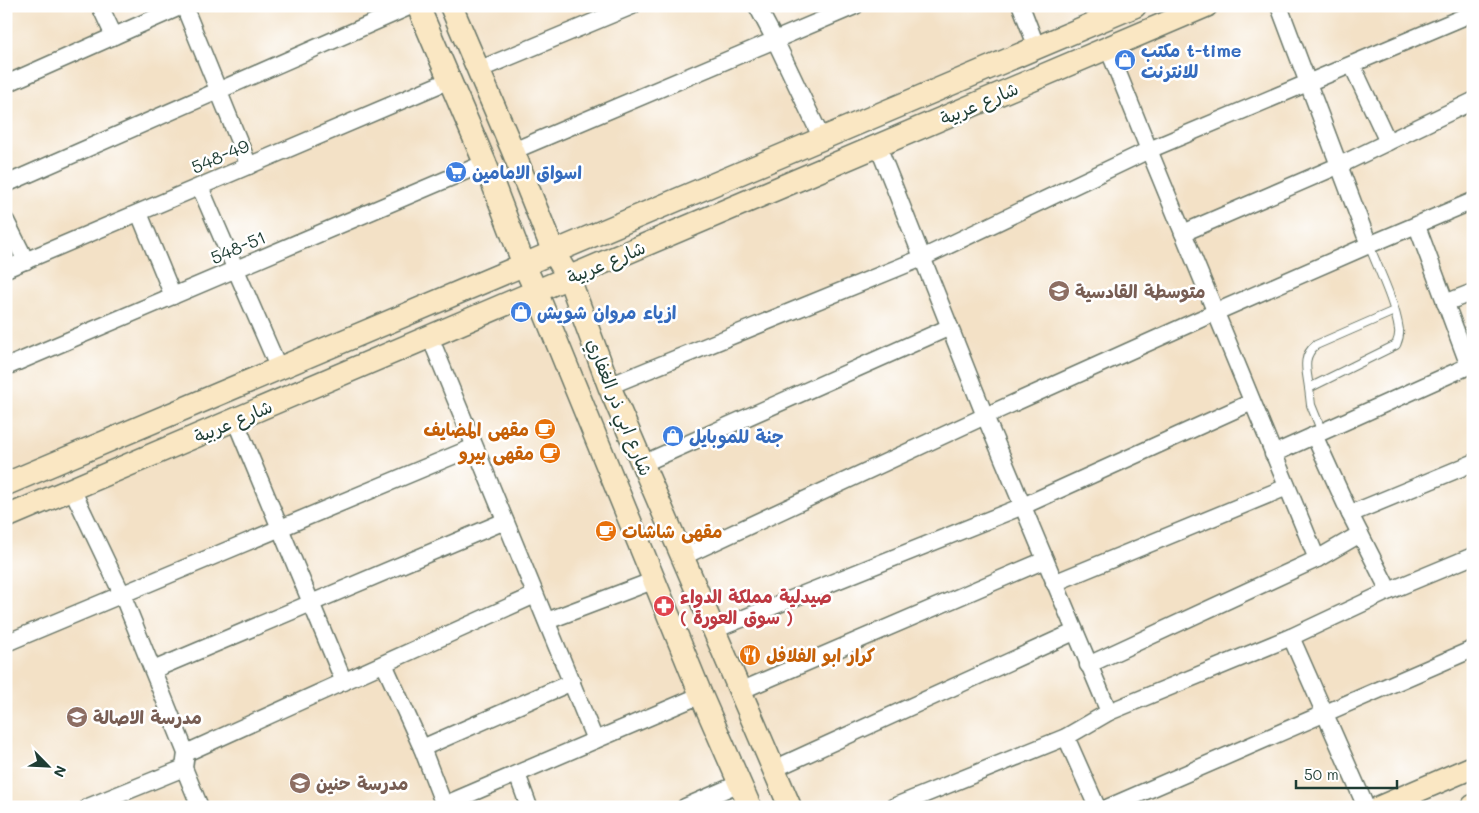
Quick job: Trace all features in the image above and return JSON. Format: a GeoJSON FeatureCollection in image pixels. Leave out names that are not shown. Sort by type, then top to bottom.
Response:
{"type":"FeatureCollection","features":[{"type":"Feature","properties":{"kind":"main road","name":"شارع ابي ذر الغفاري"},"geometry":{"type":"LineString","coordinates":[[418,6],[485,163],[524,265],[701,695],[750,807]]}},
{"type":"Feature","properties":{"kind":"main road","name":"شارع ابي ذر الغفاري"},"geometry":{"type":"LineString","coordinates":[[451,6],[554,253],[569,278],[609,386],[790,807]]}},
{"type":"Feature","properties":{"kind":"main road","name":"شارع عربية"},"geometry":{"type":"LineString","coordinates":[[7,481],[279,369],[1135,6]]}},
{"type":"Feature","properties":{"kind":"main road","name":"شارع عربية"},"geometry":{"type":"LineString","coordinates":[[6,517],[1206,6]]}},
{"type":"Feature","properties":{"kind":"main road"},"geometry":{"type":"LineString","coordinates":[[717,731],[752,717]]}},
{"type":"Feature","properties":{"kind":"main road"},"geometry":{"type":"LineString","coordinates":[[1380,807],[1473,767]]}},
{"type":"Feature","properties":{"kind":"street"},"geometry":{"type":"LineString","coordinates":[[100,6],[114,36]]}},
{"type":"Feature","properties":{"kind":"street"},"geometry":{"type":"LineString","coordinates":[[6,84],[183,6],[249,166]]}},
{"type":"Feature","properties":{"kind":"street"},"geometry":{"type":"LineString","coordinates":[[6,184],[411,6]]}},
{"type":"Feature","properties":{"kind":"street"},"geometry":{"type":"LineString","coordinates":[[478,70],[632,6]]}},
{"type":"Feature","properties":{"kind":"street"},"geometry":{"type":"LineString","coordinates":[[757,6],[822,139]]}},
{"type":"Feature","properties":{"kind":"street"},"geometry":{"type":"LineString","coordinates":[[513,151],[854,6]]}},
{"type":"Feature","properties":{"kind":"street"},"geometry":{"type":"LineString","coordinates":[[1021,6],[1037,48]]}},
{"type":"Feature","properties":{"kind":"street"},"geometry":{"type":"LineString","coordinates":[[1279,6],[1369,245]]}},
{"type":"Feature","properties":{"kind":"street"},"geometry":{"type":"LineString","coordinates":[[609,386],[922,258],[1149,150],[1473,13]]}},
{"type":"Feature","properties":{"kind":"street"},"geometry":{"type":"LineString","coordinates":[[1108,48],[1317,559]]}},
{"type":"Feature","properties":{"kind":"street"},"geometry":{"type":"LineString","coordinates":[[1352,65],[1388,142]]}},
{"type":"Feature","properties":{"kind":"street","name":"548-49"},"geometry":{"type":"LineString","coordinates":[[6,269],[450,80]]}},
{"type":"Feature","properties":{"kind":"street"},"geometry":{"type":"LineString","coordinates":[[1183,233],[1340,165],[1473,101]]}},
{"type":"Feature","properties":{"kind":"street"},"geometry":{"type":"LineString","coordinates":[[878,146],[985,416],[1109,712]]}},
{"type":"Feature","properties":{"kind":"street","name":"548-51"},"geometry":{"type":"LineString","coordinates":[[6,367],[485,163]]}},
{"type":"Feature","properties":{"kind":"street"},"geometry":{"type":"LineString","coordinates":[[200,187],[279,369]]}},
{"type":"Feature","properties":{"kind":"street"},"geometry":{"type":"LineString","coordinates":[[682,557],[985,416],[1216,312],[1473,202]]}},
{"type":"Feature","properties":{"kind":"street"},"geometry":{"type":"LineString","coordinates":[[139,213],[173,296]]}},
{"type":"Feature","properties":{"kind":"street"},"geometry":{"type":"LineString","coordinates":[[6,221],[26,261]]}},
{"type":"Feature","properties":{"kind":"street"},"geometry":{"type":"LineString","coordinates":[[1273,454],[1471,365],[1445,303],[1417,226]]}},
{"type":"Feature","properties":{"kind":"street"},"geometry":{"type":"LineString","coordinates":[[1445,303],[1473,292]]}},
{"type":"Feature","properties":{"kind":"street"},"geometry":{"type":"LineString","coordinates":[[642,464],[950,327]]}},
{"type":"Feature","properties":{"kind":"street"},"geometry":{"type":"LineString","coordinates":[[430,337],[596,740]]}},
{"type":"Feature","properties":{"kind":"street"},"geometry":{"type":"LineString","coordinates":[[714,630],[1023,506],[1252,402]]}},
{"type":"Feature","properties":{"kind":"street"},"geometry":{"type":"LineString","coordinates":[[235,420],[344,682]]}},
{"type":"Feature","properties":{"kind":"street"},"geometry":{"type":"LineString","coordinates":[[1318,434],[1350,514],[1389,591]]}},
{"type":"Feature","properties":{"kind":"street"},"geometry":{"type":"LineString","coordinates":[[6,643],[474,447]]}},
{"type":"Feature","properties":{"kind":"street"},"geometry":{"type":"LineString","coordinates":[[1350,514],[1473,463]]}},
{"type":"Feature","properties":{"kind":"street"},"geometry":{"type":"LineString","coordinates":[[1054,583],[1287,487]]}},
{"type":"Feature","properties":{"kind":"street"},"geometry":{"type":"LineString","coordinates":[[72,489],[122,594],[153,670],[200,807]]}},
{"type":"Feature","properties":{"kind":"street"},"geometry":{"type":"LineString","coordinates":[[153,670],[505,521]]}},
{"type":"Feature","properties":{"kind":"street"},"geometry":{"type":"LineString","coordinates":[[1088,665],[1317,559],[1360,534]]}},
{"type":"Feature","properties":{"kind":"street"},"geometry":{"type":"LineString","coordinates":[[893,807],[1066,736],[1109,712],[1291,637],[1389,591],[1473,556]]}},
{"type":"Feature","properties":{"kind":"street"},"geometry":{"type":"LineString","coordinates":[[740,691],[1045,560]]}},
{"type":"Feature","properties":{"kind":"street"},"geometry":{"type":"LineString","coordinates":[[547,621],[655,580]]}},
{"type":"Feature","properties":{"kind":"street"},"geometry":{"type":"LineString","coordinates":[[88,807],[344,682],[535,595]]}},
{"type":"Feature","properties":{"kind":"street"},"geometry":{"type":"LineString","coordinates":[[774,769],[1074,632]]}},
{"type":"Feature","properties":{"kind":"street"},"geometry":{"type":"LineString","coordinates":[[1291,637],[1366,807]]}},
{"type":"Feature","properties":{"kind":"street"},"geometry":{"type":"LineString","coordinates":[[1109,807],[1473,649]]}},
{"type":"Feature","properties":{"kind":"street"},"geometry":{"type":"LineString","coordinates":[[384,664],[422,748],[442,806],[701,695]]}},
{"type":"Feature","properties":{"kind":"street"},"geometry":{"type":"LineString","coordinates":[[422,748],[572,682]]}},
{"type":"Feature","properties":{"kind":"street"},"geometry":{"type":"LineString","coordinates":[[1066,736],[1097,807]]}},
{"type":"Feature","properties":{"kind":"street"},"geometry":{"type":"LineString","coordinates":[[517,774],[529,807]]}},
{"type":"Feature","properties":{"kind":"street"},"geometry":{"type":"LineString","coordinates":[[685,807],[740,783]]}},
{"type":"Feature","properties":{"kind":"lane"},"geometry":{"type":"LineString","coordinates":[[1308,388],[1396,345],[1399,339],[1394,311],[1369,245]]}},
{"type":"Feature","properties":{"kind":"lane"},"geometry":{"type":"LineString","coordinates":[[1318,434],[1308,388],[1306,360],[1308,351],[1394,311]]}},
{"type":"Feature","properties":{"kind":"place","name":"مكتب t-time للانترنت"},"geometry":{"type":"Point","coordinates":[1125,60]}},
{"type":"Feature","properties":{"kind":"place","name":"اسواق الامامين"},"geometry":{"type":"Point","coordinates":[456,172]}},
{"type":"Feature","properties":{"kind":"place","name":"متوسطة القادسية"},"geometry":{"type":"Point","coordinates":[1059,291]}},
{"type":"Feature","properties":{"kind":"place","name":"ازياء مروان شويش"},"geometry":{"type":"Point","coordinates":[521,312]}},
{"type":"Feature","properties":{"kind":"place","name":"مقهى المضايف"},"geometry":{"type":"Point","coordinates":[545,429]}},
{"type":"Feature","properties":{"kind":"place","name":"جنة للموبايل"},"geometry":{"type":"Point","coordinates":[673,436]}},
{"type":"Feature","properties":{"kind":"place","name":"مقهى بيرو"},"geometry":{"type":"Point","coordinates":[550,453]}},
{"type":"Feature","properties":{"kind":"place","name":"مقهى شاشات"},"geometry":{"type":"Point","coordinates":[606,531]}},
{"type":"Feature","properties":{"kind":"place","name":"صيدلية مملكة الدواء ( سوق العورة )"},"geometry":{"type":"Point","coordinates":[664,606]}},
{"type":"Feature","properties":{"kind":"place","name":"كرار ابو الفلافل"},"geometry":{"type":"Point","coordinates":[750,655]}},
{"type":"Feature","properties":{"kind":"place","name":"مدرسة الاصالة"},"geometry":{"type":"Point","coordinates":[77,717]}},
{"type":"Feature","properties":{"kind":"place","name":"مدرسة حنين"},"geometry":{"type":"Point","coordinates":[300,783]}}]}
